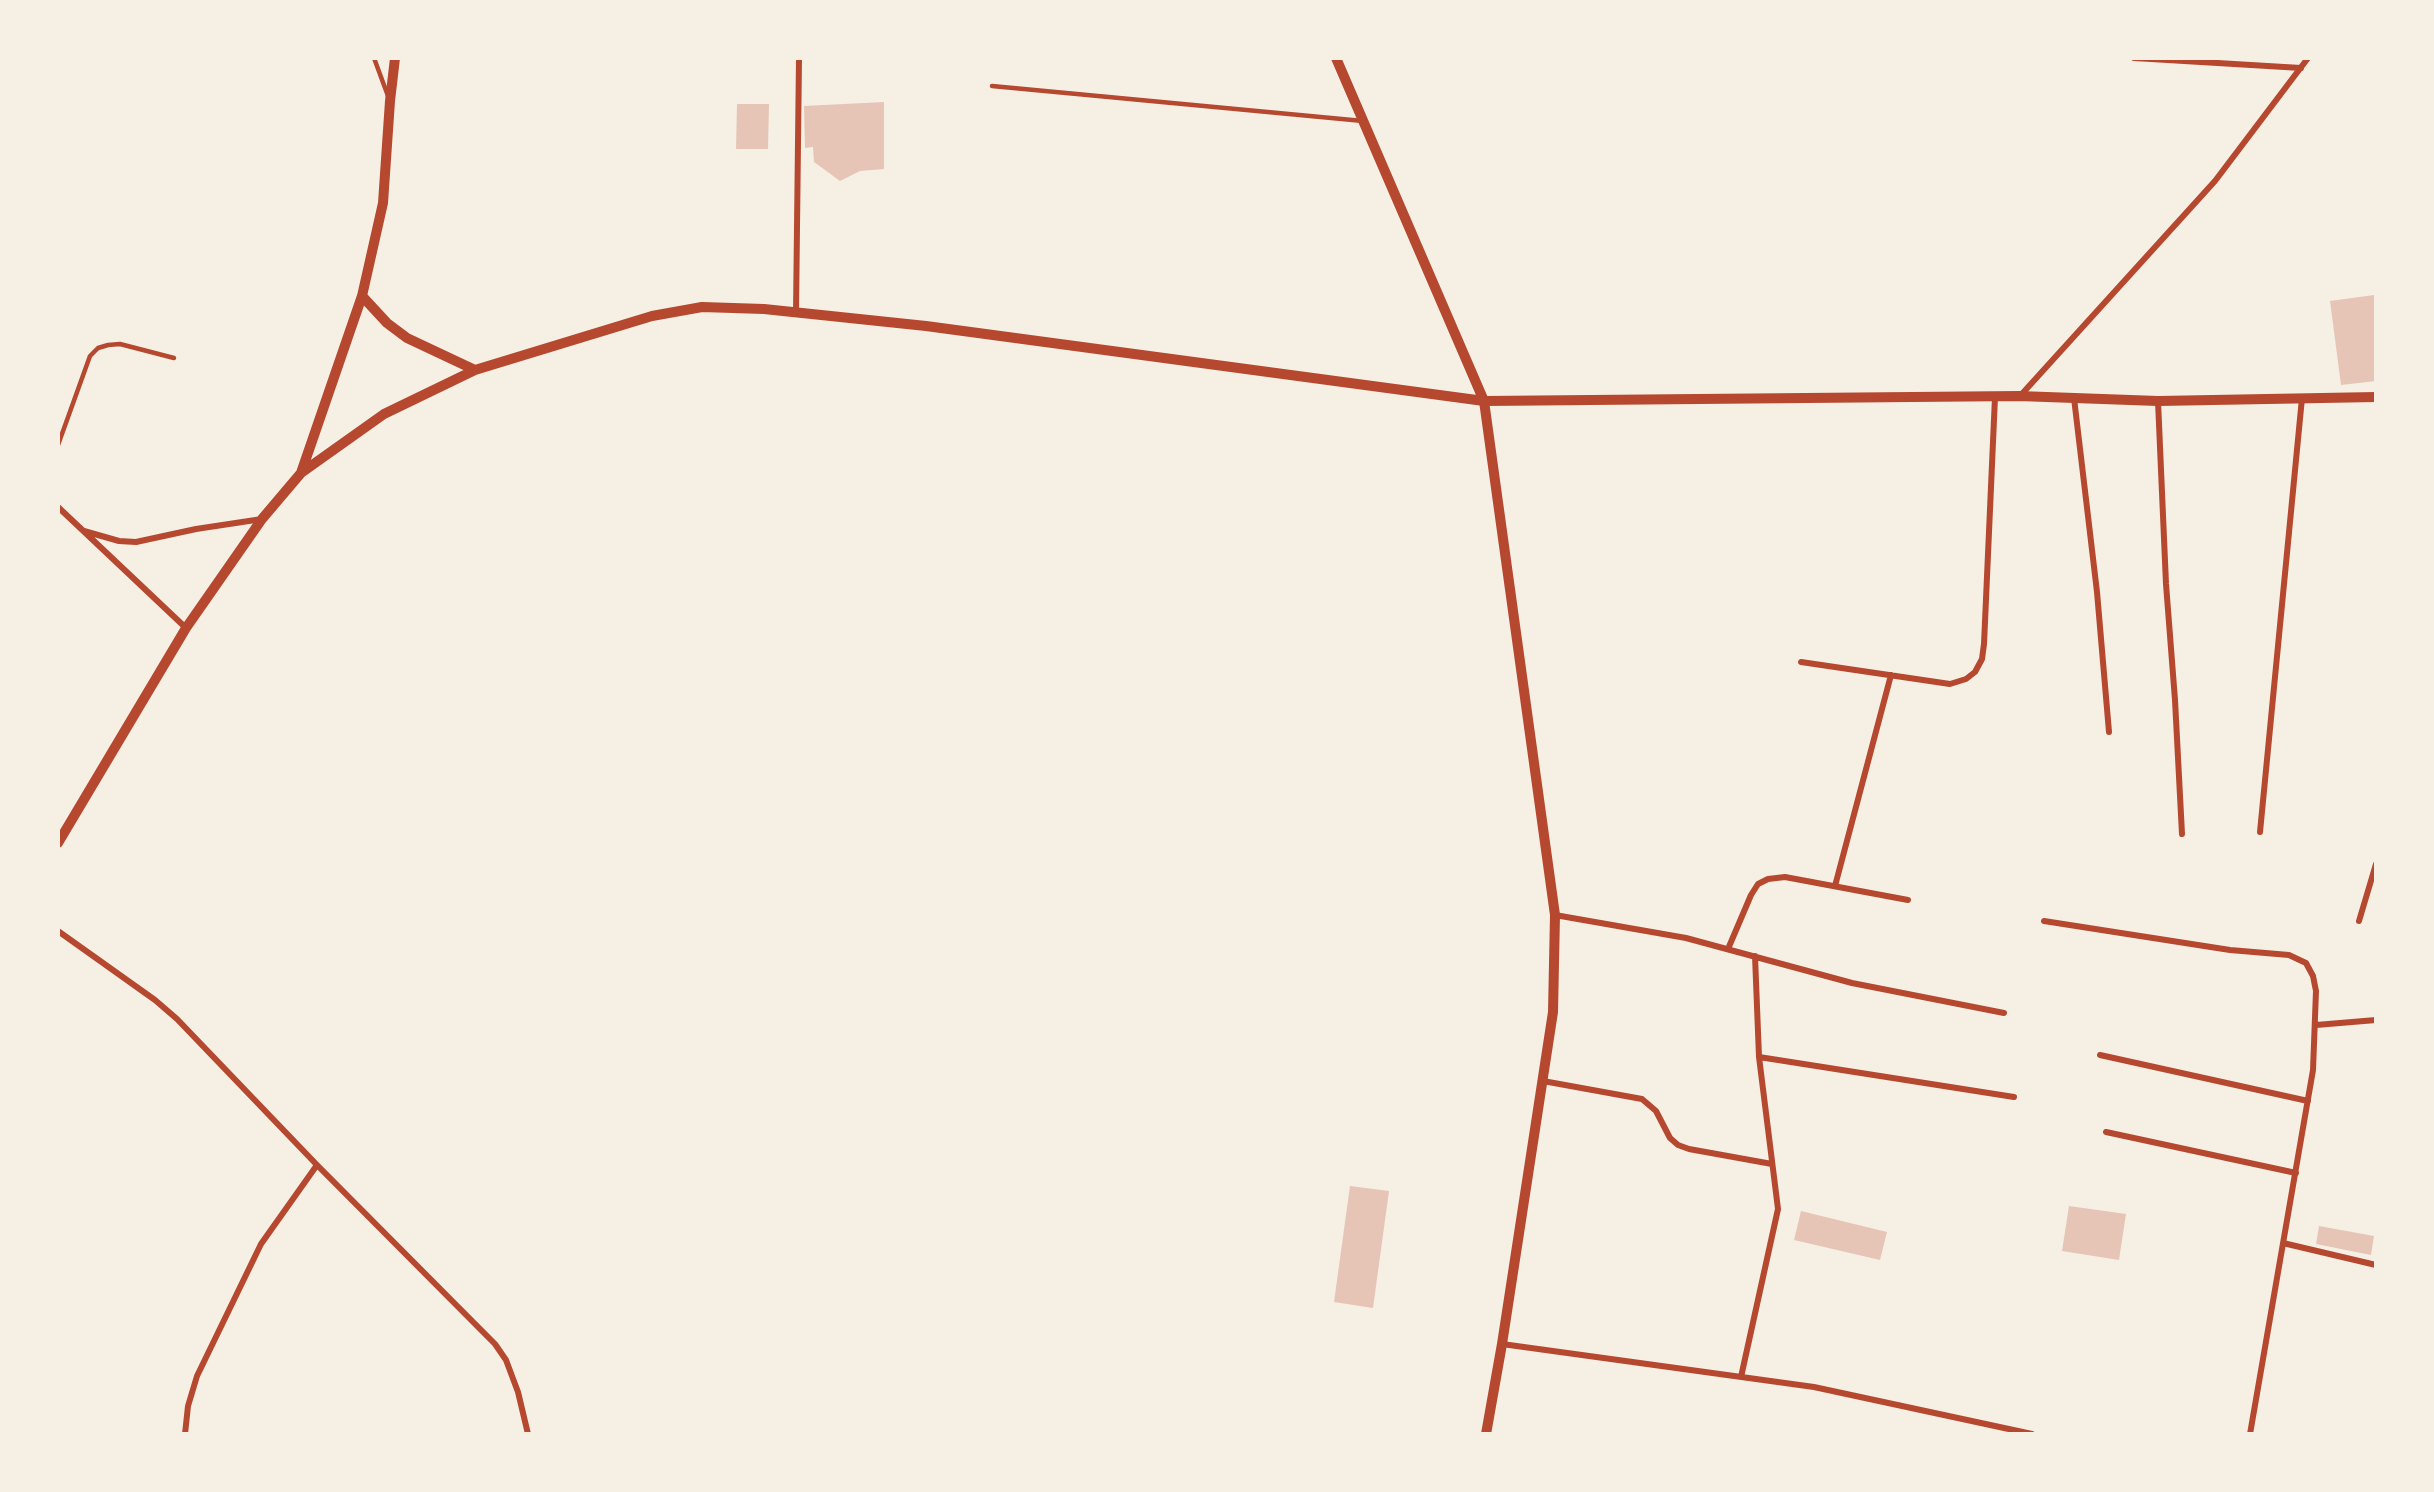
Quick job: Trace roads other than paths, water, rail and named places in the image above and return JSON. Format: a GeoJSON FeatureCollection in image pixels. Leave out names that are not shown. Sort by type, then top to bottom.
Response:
{"type":"FeatureCollection","features":[{"type":"Feature","properties":{"kind":"street"},"geometry":{"type":"LineString","coordinates":[[301,473],[362,296],[383,203],[395,58]]}},
{"type":"Feature","properties":{"kind":"street"},"geometry":{"type":"LineString","coordinates":[[796,312],[799,58]]}},
{"type":"Feature","properties":{"kind":"street"},"geometry":{"type":"LineString","coordinates":[[1336,58],[1484,401],[1555,915],[1554,1012],[1486,1434]]}},
{"type":"Feature","properties":{"kind":"street"},"geometry":{"type":"LineString","coordinates":[[2134,58],[2301,68]]}},
{"type":"Feature","properties":{"kind":"street"},"geometry":{"type":"LineString","coordinates":[[2019,396],[2215,181],[2308,58]]}},
{"type":"Feature","properties":{"kind":"street"},"geometry":{"type":"LineString","coordinates":[[362,296],[387,323],[407,338],[475,370]]}},
{"type":"Feature","properties":{"kind":"street"},"geometry":{"type":"LineString","coordinates":[[58,843],[186,628],[262,519],[301,473],[384,414],[475,370],[652,315],[702,308],[796,312],[938,328],[1484,401],[2019,396],[2158,401],[2376,397]]}},
{"type":"Feature","properties":{"kind":"street"},"geometry":{"type":"LineString","coordinates":[[1801,662],[1950,684],[1966,679],[1975,672],[1982,658],[1984,644],[1995,397]]}},
{"type":"Feature","properties":{"kind":"street"},"geometry":{"type":"LineString","coordinates":[[2074,398],[2097,592],[2109,732]]}},
{"type":"Feature","properties":{"kind":"street"},"geometry":{"type":"LineString","coordinates":[[2260,832],[2302,398]]}},
{"type":"Feature","properties":{"kind":"street"},"geometry":{"type":"LineString","coordinates":[[2158,401],[2166,584],[2182,834]]}},
{"type":"Feature","properties":{"kind":"street"},"geometry":{"type":"LineString","coordinates":[[58,507],[186,628]]}},
{"type":"Feature","properties":{"kind":"street"},"geometry":{"type":"LineString","coordinates":[[84,531],[119,541],[136,542],[196,529],[262,519]]}},
{"type":"Feature","properties":{"kind":"street"},"geometry":{"type":"LineString","coordinates":[[1835,886],[1891,675]]}},
{"type":"Feature","properties":{"kind":"street"},"geometry":{"type":"LineString","coordinates":[[2359,921],[2376,864]]}},
{"type":"Feature","properties":{"kind":"street"},"geometry":{"type":"LineString","coordinates":[[1728,949],[1751,895],[1758,884],[1768,879],[1785,877],[1908,900]]}},
{"type":"Feature","properties":{"kind":"street"},"geometry":{"type":"LineString","coordinates":[[1555,915],[1686,938],[1852,983],[2004,1013]]}},
{"type":"Feature","properties":{"kind":"street"},"geometry":{"type":"LineString","coordinates":[[2044,921],[2230,950],[2289,956],[2306,963],[2313,976],[2316,991],[2313,1070],[2250,1434]]}},
{"type":"Feature","properties":{"kind":"street"},"geometry":{"type":"LineString","coordinates":[[58,931],[155,1000],[177,1019],[317,1165],[495,1344],[506,1360],[518,1392],[528,1434]]}},
{"type":"Feature","properties":{"kind":"street"},"geometry":{"type":"LineString","coordinates":[[1741,1377],[1778,1209],[1759,1057],[1755,956]]}},
{"type":"Feature","properties":{"kind":"street"},"geometry":{"type":"LineString","coordinates":[[2316,1025],[2376,1020]]}},
{"type":"Feature","properties":{"kind":"street"},"geometry":{"type":"LineString","coordinates":[[2100,1055],[2308,1101]]}},
{"type":"Feature","properties":{"kind":"street"},"geometry":{"type":"LineString","coordinates":[[1759,1057],[2014,1097]]}},
{"type":"Feature","properties":{"kind":"street"},"geometry":{"type":"LineString","coordinates":[[1543,1081],[1642,1099],[1656,1111],[1671,1138],[1678,1145],[1772,1164]]}},
{"type":"Feature","properties":{"kind":"street"},"geometry":{"type":"LineString","coordinates":[[2106,1132],[2296,1173]]}},
{"type":"Feature","properties":{"kind":"street"},"geometry":{"type":"LineString","coordinates":[[185,1434],[188,1406],[197,1376],[261,1244],[317,1165]]}},
{"type":"Feature","properties":{"kind":"street"},"geometry":{"type":"LineString","coordinates":[[2283,1243],[2376,1265]]}},
{"type":"Feature","properties":{"kind":"street"},"geometry":{"type":"LineString","coordinates":[[1502,1344],[1814,1387],[2032,1434]]}},
{"type":"Feature","properties":{"kind":"lane"},"geometry":{"type":"LineString","coordinates":[[374,58],[390,101]]}},
{"type":"Feature","properties":{"kind":"lane"},"geometry":{"type":"LineString","coordinates":[[992,86],[1363,121]]}},
{"type":"Feature","properties":{"kind":"lane"},"geometry":{"type":"LineString","coordinates":[[58,445],[90,356],[98,348],[120,344],[174,358]]}}]}
